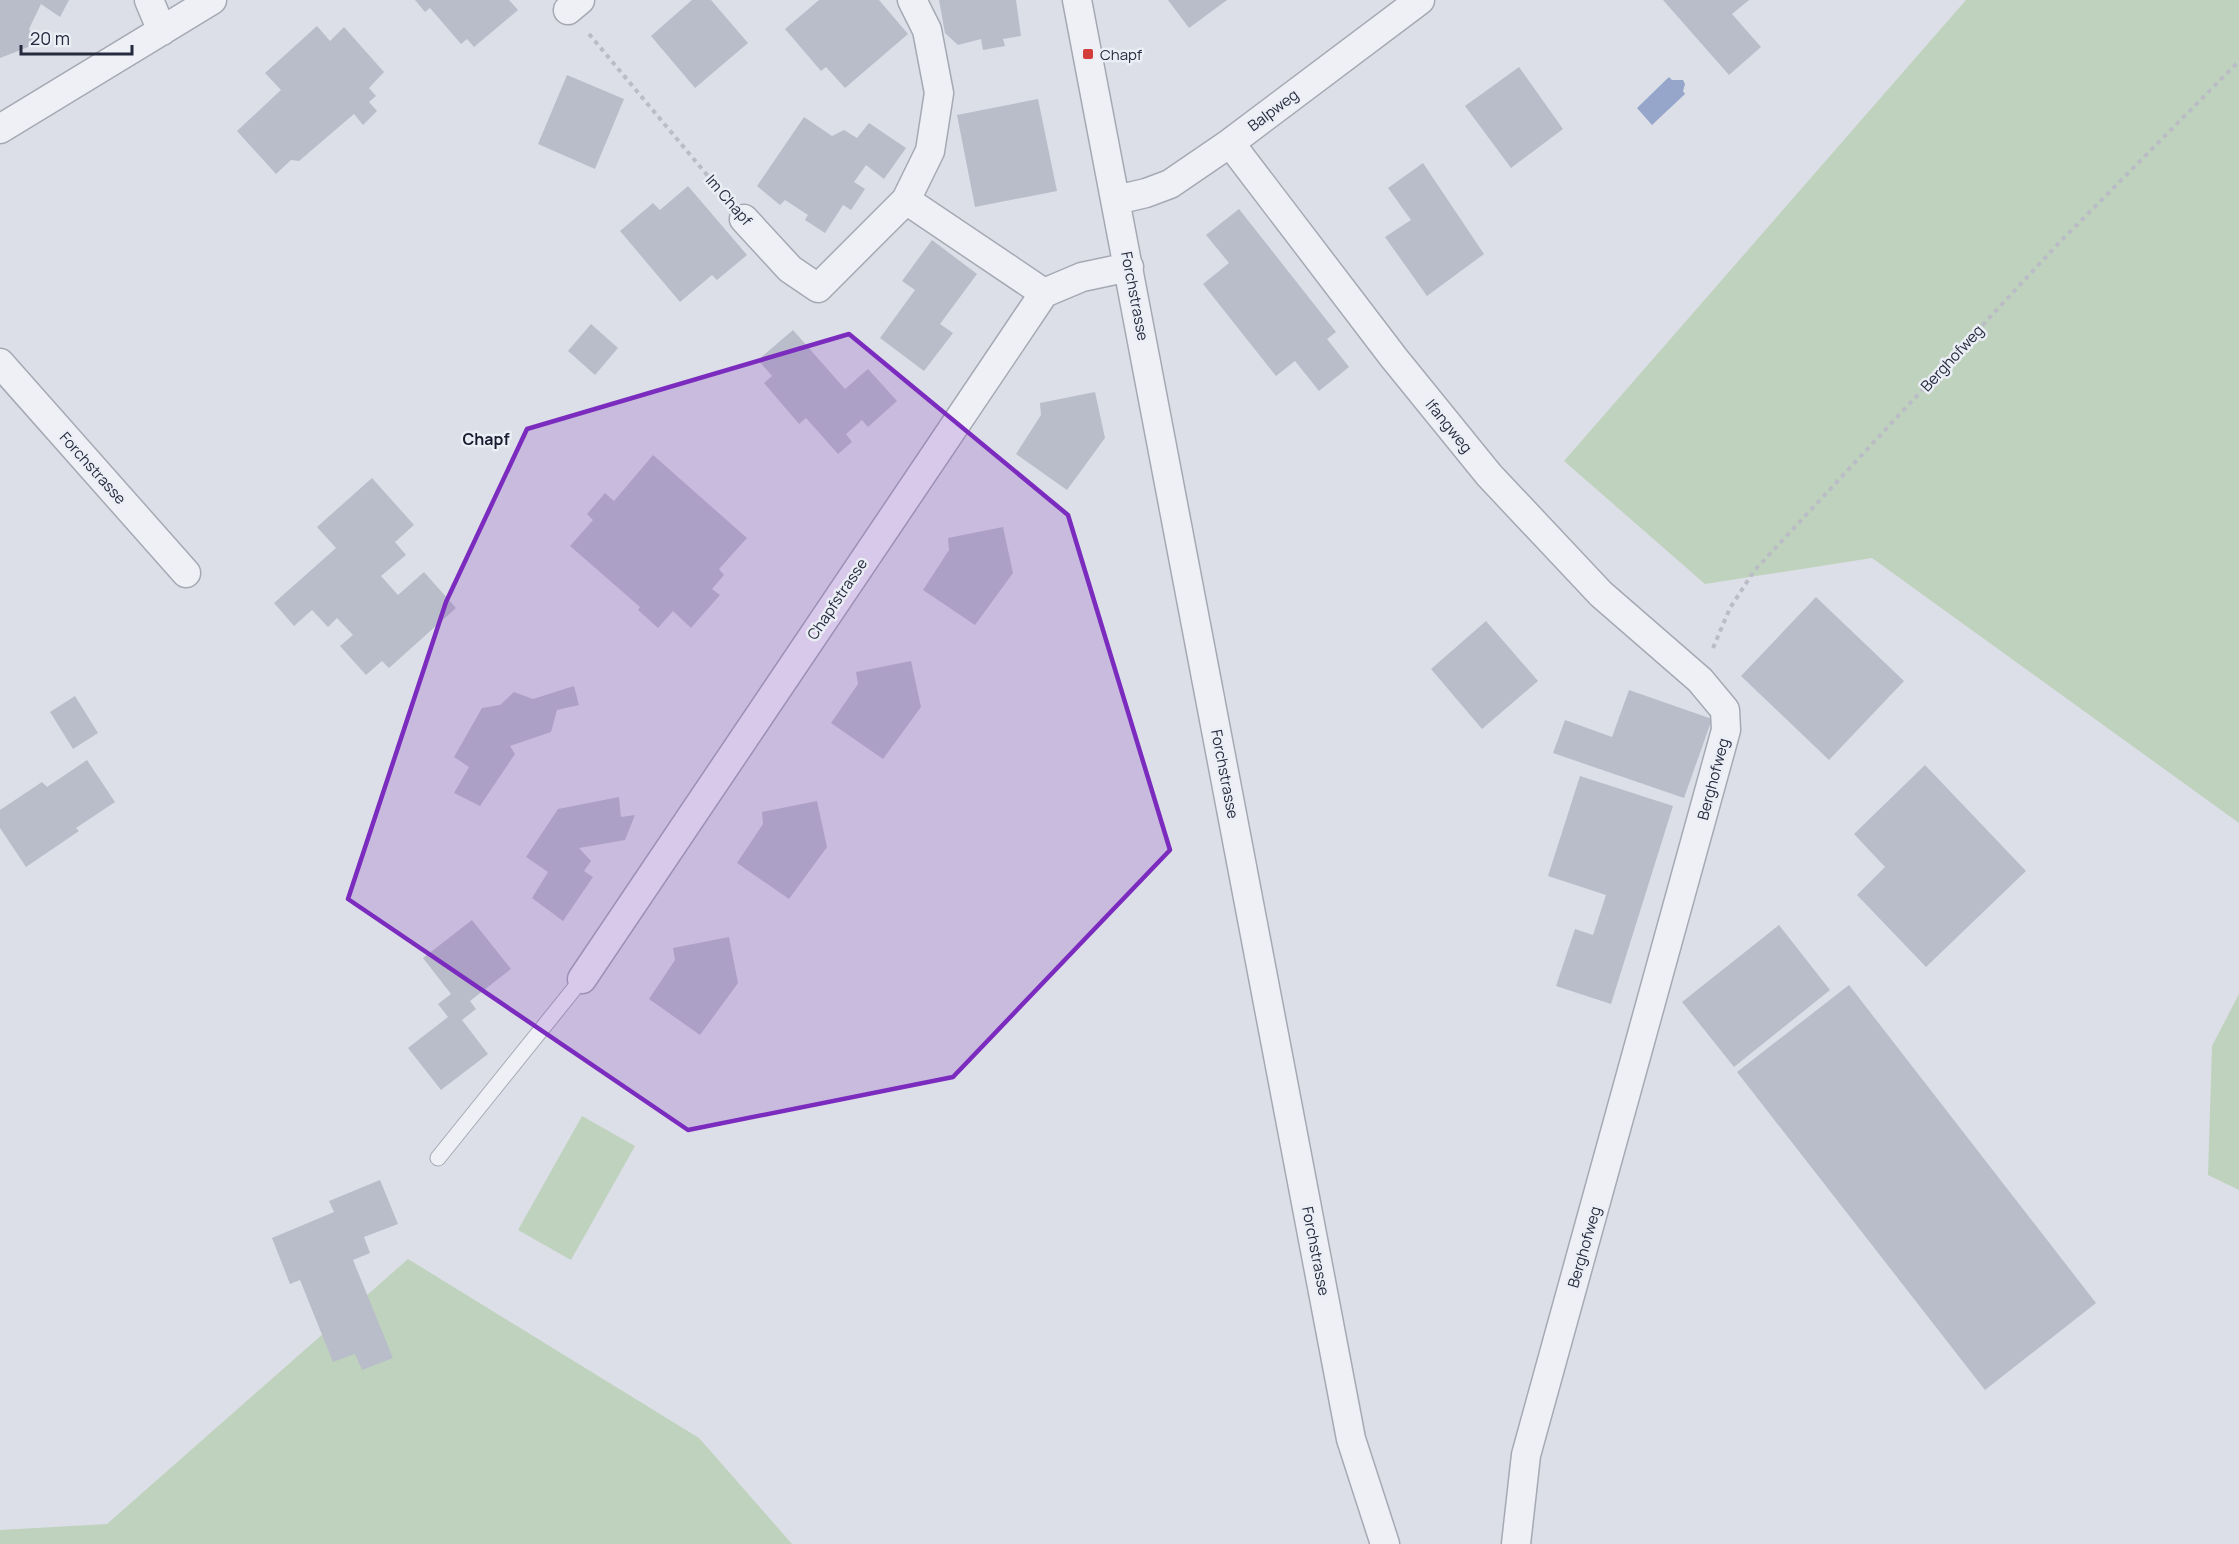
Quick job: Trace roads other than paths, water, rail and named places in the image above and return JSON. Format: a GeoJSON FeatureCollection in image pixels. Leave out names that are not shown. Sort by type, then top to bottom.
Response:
{"type":"FeatureCollection","features":[{"type":"Feature","properties":{"kind":"street"},"geometry":{"type":"LineString","coordinates":[[149,0],[162,31]]}},
{"type":"Feature","properties":{"kind":"street"},"geometry":{"type":"LineString","coordinates":[[0,129],[212,0]]}},
{"type":"Feature","properties":{"kind":"street","name":"Im Chapf"},"geometry":{"type":"LineString","coordinates":[[744,219],[790,269],[818,288],[906,200],[930,151],[939,93],[927,30],[912,0]]}},
{"type":"Feature","properties":{"kind":"street","name":"Forchstrasse"},"geometry":{"type":"LineString","coordinates":[[1077,0],[1351,1439],[1385,1544]]}},
{"type":"Feature","properties":{"kind":"street","name":"Balpweg"},"geometry":{"type":"LineString","coordinates":[[1116,200],[1146,193],[1170,184],[1230,143],[1420,0]]}},
{"type":"Feature","properties":{"kind":"street","name":"Ifangweg"},"geometry":{"type":"LineString","coordinates":[[1230,143],[1394,358],[1489,475],[1601,594],[1700,680]]}},
{"type":"Feature","properties":{"kind":"street"},"geometry":{"type":"LineString","coordinates":[[906,200],[1044,293],[1082,277],[1129,267]]}},
{"type":"Feature","properties":{"kind":"street","name":"Chapfstrasse"},"geometry":{"type":"LineString","coordinates":[[582,980],[1044,293]]}},
{"type":"Feature","properties":{"kind":"street","name":"Forchstrasse"},"geometry":{"type":"LineString","coordinates":[[0,363],[186,573]]}},
{"type":"Feature","properties":{"kind":"street","name":"Berghofweg"},"geometry":{"type":"LineString","coordinates":[[1516,1544],[1526,1455],[1726,730],[1725,710],[1700,680]]}},
{"type":"Feature","properties":{"kind":"lane"},"geometry":{"type":"LineString","coordinates":[[438,1158],[582,980]]}},
{"type":"Feature","properties":{"kind":"water"},"geometry":{"type":"Polygon","coordinates":[[[1669,77],[1672,80],[1683,80],[1685,94],[1652,125],[1637,108],[1669,77]]]}},
{"type":"Feature","properties":{"kind":"place","name":"Chapf"},"geometry":{"type":"Point","coordinates":[1088,54]}},
{"type":"Feature","properties":{"kind":"district","name":"Chapf"},"geometry":{"type":"Point","coordinates":[486,439]}}]}
